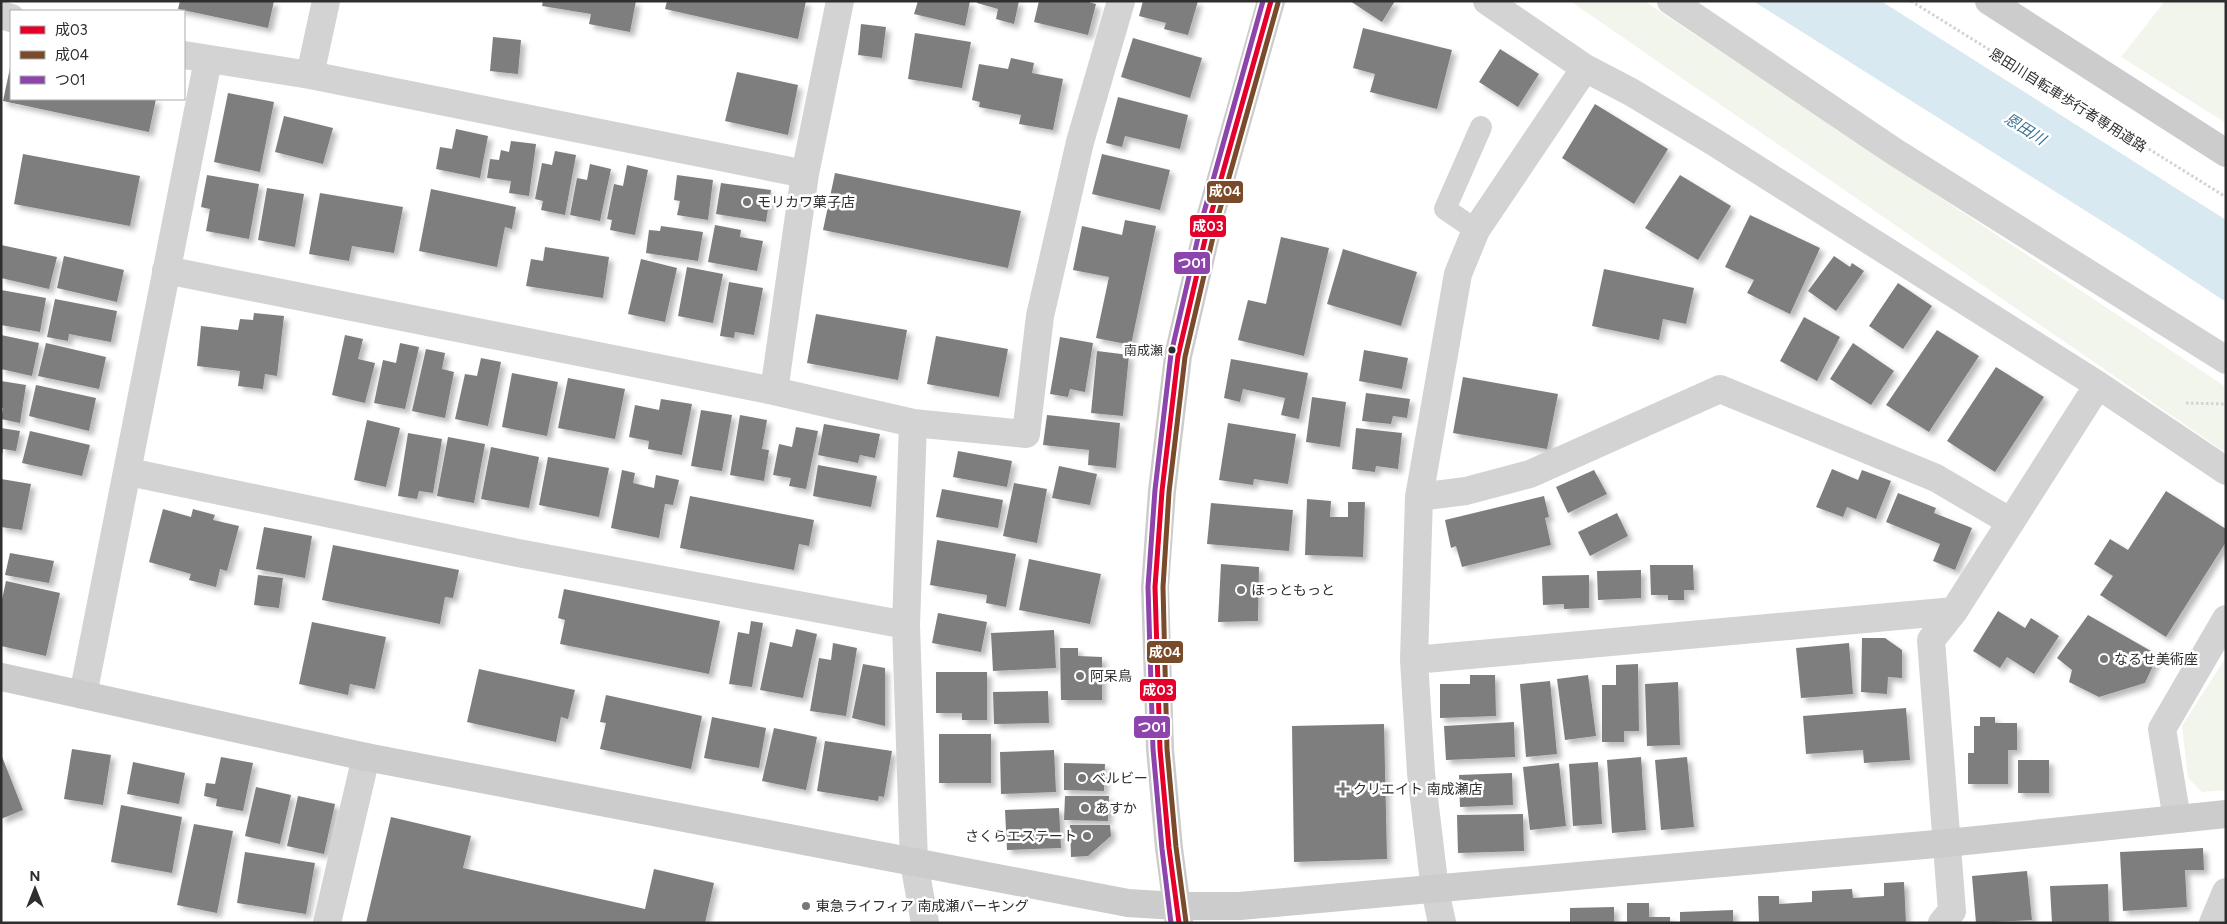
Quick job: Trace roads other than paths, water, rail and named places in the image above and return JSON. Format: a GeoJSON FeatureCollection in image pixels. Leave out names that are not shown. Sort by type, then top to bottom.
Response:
{"type":"FeatureCollection","features":[{"type":"Feature","properties":{"kind":"street"},"geometry":{"type":"LineString","coordinates":[[310,75],[326,1]]}},
{"type":"Feature","properties":{"kind":"street"},"geometry":{"type":"LineString","coordinates":[[774,391],[805,174],[840,1]]}},
{"type":"Feature","properties":{"kind":"street"},"geometry":{"type":"LineString","coordinates":[[166,270],[774,391],[914,423],[1026,434],[1042,306],[1080,142],[1121,1]]}},
{"type":"Feature","properties":{"kind":"street"},"geometry":{"type":"LineString","coordinates":[[1178,914],[1160,749],[1155,587],[1162,491],[1178,356],[1210,218],[1271,1]]}},
{"type":"Feature","properties":{"kind":"street"},"geometry":{"type":"LineString","coordinates":[[1486,1],[1585,68],[1631,92],[1714,142],[2098,385],[2226,471]]}},
{"type":"Feature","properties":{"kind":"street"},"geometry":{"type":"LineString","coordinates":[[1671,1],[1895,152],[2226,360]]}},
{"type":"Feature","properties":{"kind":"street"},"geometry":{"type":"LineString","coordinates":[[1989,1],[2226,153]]}},
{"type":"Feature","properties":{"kind":"street"},"geometry":{"type":"LineString","coordinates":[[83,695],[129,472],[166,270],[196,58],[310,75],[805,174]]}},
{"type":"Feature","properties":{"kind":"street"},"geometry":{"type":"LineString","coordinates":[[1442,923],[1435,890],[1421,773],[1414,660],[1419,497],[1458,274],[1476,230],[1585,68]]}},
{"type":"Feature","properties":{"kind":"street"},"geometry":{"type":"LineString","coordinates":[[1942,923],[1952,911],[1931,640],[1954,611],[2098,385]]}},
{"type":"Feature","properties":{"kind":"street"},"geometry":{"type":"LineString","coordinates":[[1419,497],[1466,491],[1530,474],[1720,389],[1936,478],[2011,522]]}},
{"type":"Feature","properties":{"kind":"street"},"geometry":{"type":"LineString","coordinates":[[914,423],[906,626],[914,863],[925,923]]}},
{"type":"Feature","properties":{"kind":"street"},"geometry":{"type":"LineString","coordinates":[[129,472],[518,552],[906,626]]}},
{"type":"Feature","properties":{"kind":"street"},"geometry":{"type":"LineString","coordinates":[[1414,660],[1954,611]]}},
{"type":"Feature","properties":{"kind":"street"},"geometry":{"type":"LineString","coordinates":[[2177,819],[2162,729],[2226,619]]}},
{"type":"Feature","properties":{"kind":"street"},"geometry":{"type":"LineString","coordinates":[[1,677],[366,757],[1178,914],[1240,906],[1947,843],[2226,814]]}},
{"type":"Feature","properties":{"kind":"street"},"geometry":{"type":"LineString","coordinates":[[327,923],[366,757]]}},
{"type":"Feature","properties":{"kind":"street"},"geometry":{"type":"LineString","coordinates":[[2214,923],[2226,892]]}},
{"type":"Feature","properties":{"kind":"lane"},"geometry":{"type":"LineString","coordinates":[[1476,230],[1445,209],[1481,127]]}},
{"type":"Feature","properties":{"kind":"water","name":"恩田川"},"geometry":{"type":"Polygon","coordinates":[[[1753,1],[1881,1],[2226,220],[2226,302],[2132,240],[1753,1]]]}},
{"type":"Feature","properties":{"kind":"place","name":"モリカワ菓子店"},"geometry":{"type":"Point","coordinates":[747,202]}},
{"type":"Feature","properties":{"kind":"place","name":"南成瀬"},"geometry":{"type":"Point","coordinates":[1172,350]}},
{"type":"Feature","properties":{"kind":"place","name":"ほっともっと"},"geometry":{"type":"Point","coordinates":[1241,590]}},
{"type":"Feature","properties":{"kind":"place","name":"なるせ美術座"},"geometry":{"type":"Point","coordinates":[2104,659]}},
{"type":"Feature","properties":{"kind":"place","name":"阿呆鳥"},"geometry":{"type":"Point","coordinates":[1080,676]}},
{"type":"Feature","properties":{"kind":"place","name":"ベルビー"},"geometry":{"type":"Point","coordinates":[1082,778]}},
{"type":"Feature","properties":{"kind":"place","name":"クリエイト 南成瀬店"},"geometry":{"type":"Point","coordinates":[1343,789]}},
{"type":"Feature","properties":{"kind":"place","name":"あすか"},"geometry":{"type":"Point","coordinates":[1085,808]}},
{"type":"Feature","properties":{"kind":"place","name":"さくらエステート"},"geometry":{"type":"Point","coordinates":[1087,836]}},
{"type":"Feature","properties":{"kind":"place","name":"東急ライフィア 南成瀬パーキング"},"geometry":{"type":"Point","coordinates":[806,906]}}]}
